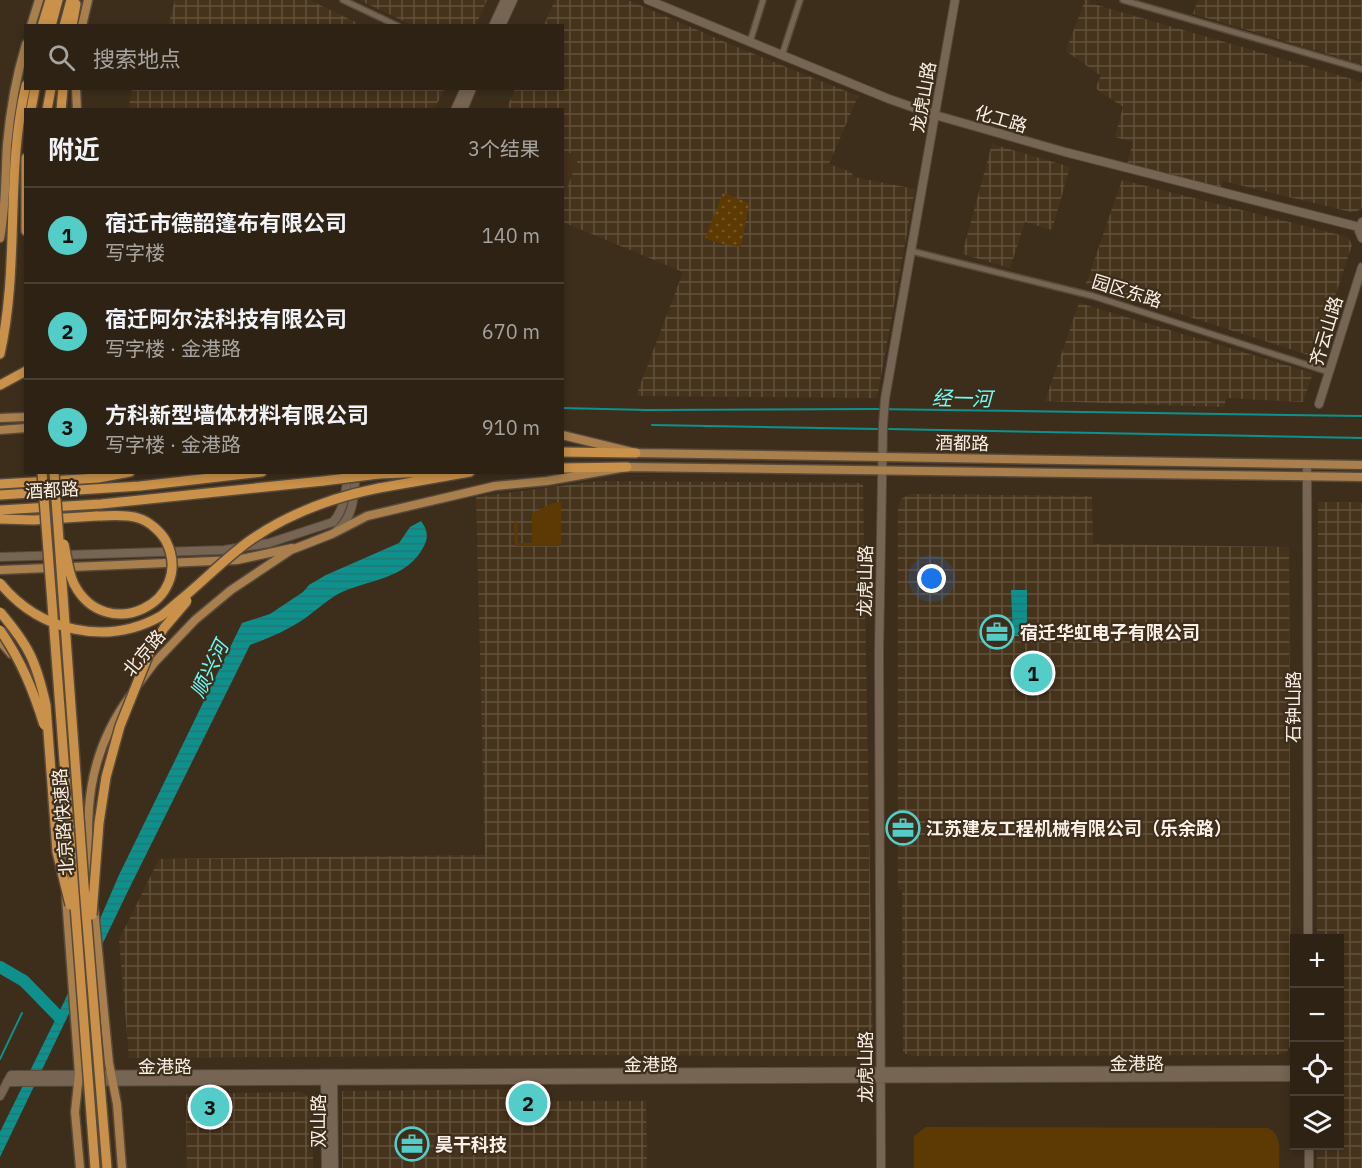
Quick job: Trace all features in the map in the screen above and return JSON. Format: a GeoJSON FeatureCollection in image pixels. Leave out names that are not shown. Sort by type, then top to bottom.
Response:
{"type":"FeatureCollection","features":[{"type":"Feature","properties":{"kind":"highway"},"geometry":{"type":"LineString","coordinates":[[43,24],[50,0]]}},
{"type":"Feature","properties":{"kind":"highway"},"geometry":{"type":"LineString","coordinates":[[52,24],[58,0]]}},
{"type":"Feature","properties":{"kind":"highway"},"geometry":{"type":"LineString","coordinates":[[65,24],[71,0]]}},
{"type":"Feature","properties":{"kind":"highway"},"geometry":{"type":"LineString","coordinates":[[72,24],[77,0]]}},
{"type":"Feature","properties":{"kind":"highway"},"geometry":{"type":"LineString","coordinates":[[0,354],[10,291],[13,192],[19,120],[25,90]]}},
{"type":"Feature","properties":{"kind":"highway"},"geometry":{"type":"LineString","coordinates":[[31,108],[34,90]]}},
{"type":"Feature","properties":{"kind":"highway"},"geometry":{"type":"LineString","coordinates":[[47,108],[51,90]]}},
{"type":"Feature","properties":{"kind":"highway"},"geometry":{"type":"LineString","coordinates":[[61,108],[63,90]]}},
{"type":"Feature","properties":{"kind":"highway"},"geometry":{"type":"LineString","coordinates":[[0,311],[5,294],[13,237]]}},
{"type":"Feature","properties":{"kind":"highway"},"geometry":{"type":"LineString","coordinates":[[0,385],[24,372]]}},
{"type":"Feature","properties":{"kind":"highway","name":"酒都路"},"geometry":{"type":"LineString","coordinates":[[564,452],[636,453]]}},
{"type":"Feature","properties":{"kind":"highway","name":"酒都路"},"geometry":{"type":"LineString","coordinates":[[564,468],[627,467]]}},
{"type":"Feature","properties":{"kind":"highway","name":"北京路快速路"},"geometry":{"type":"LineString","coordinates":[[42,474],[95,1168]]}},
{"type":"Feature","properties":{"kind":"highway","name":"北京路快速路"},"geometry":{"type":"LineString","coordinates":[[54,474],[108,1168]]}},
{"type":"Feature","properties":{"kind":"highway"},"geometry":{"type":"LineString","coordinates":[[0,484],[98,478],[119,474]]}},
{"type":"Feature","properties":{"kind":"highway","name":"酒都路"},"geometry":{"type":"LineString","coordinates":[[0,495],[140,486],[245,474]]}},
{"type":"Feature","properties":{"kind":"highway","name":"酒都路"},"geometry":{"type":"LineString","coordinates":[[0,510],[101,504],[379,474]]}},
{"type":"Feature","properties":{"kind":"highway"},"geometry":{"type":"LineString","coordinates":[[0,583],[24,607],[59,626],[99,632],[119,630],[161,615],[251,540],[292,516],[337,498],[459,474]]}},
{"type":"Feature","properties":{"kind":"highway"},"geometry":{"type":"LineString","coordinates":[[0,519],[34,520],[97,516],[126,515],[141,519],[164,537],[171,557],[170,578],[156,601],[144,610],[132,614],[109,614],[98,609],[84,597],[70,573],[57,513]]}},
{"type":"Feature","properties":{"kind":"highway"},"geometry":{"type":"LineString","coordinates":[[92,980],[92,908],[99,823],[106,777],[120,726],[150,651],[164,628],[201,584]]}},
{"type":"Feature","properties":{"kind":"highway"},"geometry":{"type":"LineString","coordinates":[[0,612],[23,641],[36,666],[46,705],[57,852],[77,937]]}},
{"type":"Feature","properties":{"kind":"highway"},"geometry":{"type":"LineString","coordinates":[[0,630],[14,650],[33,689],[50,755]]}},
{"type":"Feature","properties":{"kind":"main road"},"geometry":{"type":"LineString","coordinates":[[32,24],[39,0]]}},
{"type":"Feature","properties":{"kind":"main road"},"geometry":{"type":"LineString","coordinates":[[82,24],[88,0]]}},
{"type":"Feature","properties":{"kind":"main road"},"geometry":{"type":"LineString","coordinates":[[0,238],[12,106],[24,53]]}},
{"type":"Feature","properties":{"kind":"main road"},"geometry":{"type":"LineString","coordinates":[[76,90],[77,108]]}},
{"type":"Feature","properties":{"kind":"main road"},"geometry":{"type":"LineString","coordinates":[[0,418],[24,417]]}},
{"type":"Feature","properties":{"kind":"main road"},"geometry":{"type":"LineString","coordinates":[[0,430],[24,428]]}},
{"type":"Feature","properties":{"kind":"main road"},"geometry":{"type":"LineString","coordinates":[[564,435],[636,453]]}},
{"type":"Feature","properties":{"kind":"main road","name":"酒都路"},"geometry":{"type":"LineString","coordinates":[[636,453],[1362,465]]}},
{"type":"Feature","properties":{"kind":"main road","name":"酒都路"},"geometry":{"type":"LineString","coordinates":[[627,467],[1362,477]]}},
{"type":"Feature","properties":{"kind":"main road","name":"北京路"},"geometry":{"type":"LineString","coordinates":[[122,1168],[117,1104],[112,1077],[87,842],[88,815],[96,762],[117,713],[154,663],[195,620],[240,584],[291,550],[332,534],[367,516],[495,486],[547,481],[627,467]]}},
{"type":"Feature","properties":{"kind":"main road"},"geometry":{"type":"LineString","coordinates":[[0,570],[237,560],[310,543]]}},
{"type":"Feature","properties":{"kind":"main road"},"geometry":{"type":"LineString","coordinates":[[0,641],[31,683],[42,706],[51,744],[65,888],[78,1078],[75,1112],[80,1168]]}},
{"type":"Feature","properties":{"kind":"street"},"geometry":{"type":"LineString","coordinates":[[343,0],[394,24]]}},
{"type":"Feature","properties":{"kind":"street"},"geometry":{"type":"LineString","coordinates":[[494,24],[505,0]]}},
{"type":"Feature","properties":{"kind":"street"},"geometry":{"type":"LineString","coordinates":[[502,24],[513,0]]}},
{"type":"Feature","properties":{"kind":"street","name":"化工路"},"geometry":{"type":"LineString","coordinates":[[648,0],[890,99],[935,115],[1065,152],[1361,224],[1362,238]]}},
{"type":"Feature","properties":{"kind":"street"},"geometry":{"type":"LineString","coordinates":[[750,42],[763,0]]}},
{"type":"Feature","properties":{"kind":"street"},"geometry":{"type":"LineString","coordinates":[[782,55],[800,0]]}},
{"type":"Feature","properties":{"kind":"street","name":"龙虎山路"},"geometry":{"type":"LineString","coordinates":[[881,1168],[879,652],[883,424],[885,399],[954,0]]}},
{"type":"Feature","properties":{"kind":"street"},"geometry":{"type":"LineString","coordinates":[[1124,0],[1362,69]]}},
{"type":"Feature","properties":{"kind":"street"},"geometry":{"type":"LineString","coordinates":[[456,108],[464,90]]}},
{"type":"Feature","properties":{"kind":"street"},"geometry":{"type":"LineString","coordinates":[[464,108],[471,90]]}},
{"type":"Feature","properties":{"kind":"street","name":"园区东路"},"geometry":{"type":"LineString","coordinates":[[911,250],[1093,296],[1329,372]]}},
{"type":"Feature","properties":{"kind":"street","name":"齐云山路"},"geometry":{"type":"LineString","coordinates":[[1319,404],[1362,267]]}},
{"type":"Feature","properties":{"kind":"street","name":"石钟山路"},"geometry":{"type":"LineString","coordinates":[[1307,465],[1308,934]]}},
{"type":"Feature","properties":{"kind":"street"},"geometry":{"type":"LineString","coordinates":[[0,557],[224,550],[269,543],[329,525],[339,517],[348,474]]}},
{"type":"Feature","properties":{"kind":"street"},"geometry":{"type":"LineString","coordinates":[[332,534],[348,518],[352,507],[356,474]]}},
{"type":"Feature","properties":{"kind":"street"},"geometry":{"type":"LineString","coordinates":[[342,507],[348,518]]}},
{"type":"Feature","properties":{"kind":"street"},"geometry":{"type":"LineString","coordinates":[[348,518],[367,516]]}},
{"type":"Feature","properties":{"kind":"street","name":"金港路"},"geometry":{"type":"LineString","coordinates":[[0,1096],[9,1079],[880,1075],[1290,1070]]}},
{"type":"Feature","properties":{"kind":"street","name":"金港路"},"geometry":{"type":"LineString","coordinates":[[880,1075],[1290,1077]]}},
{"type":"Feature","properties":{"kind":"street","name":"双山路"},"geometry":{"type":"LineString","coordinates":[[326,1168],[329,1077]]}},
{"type":"Feature","properties":{"kind":"street","name":"双山路"},"geometry":{"type":"LineString","coordinates":[[329,1077],[333,1168]]}},
{"type":"Feature","properties":{"kind":"street"},"geometry":{"type":"LineString","coordinates":[[1309,1150],[1309,1168]]}},
{"type":"Feature","properties":{"kind":"shaded area"},"geometry":{"type":"Polygon","coordinates":[[[175,0],[309,0],[360,24],[168,24],[175,0]]]}},
{"type":"Feature","properties":{"kind":"shaded area"},"geometry":{"type":"Polygon","coordinates":[[[359,0],[487,0],[476,24],[410,24],[359,0]]]}},
{"type":"Feature","properties":{"kind":"shaded area"},"geometry":{"type":"Polygon","coordinates":[[[555,0],[628,0],[858,96],[829,164],[851,172],[854,177],[915,189],[877,398],[636,396],[683,272],[564,222],[564,195],[579,157],[564,150],[564,108],[507,108],[515,90],[564,90],[564,24],[544,24],[555,0]]]}},
{"type":"Feature","properties":{"kind":"shaded area"},"geometry":{"type":"Polygon","coordinates":[[[1085,0],[1362,82],[1362,208],[1351,212],[1223,181],[1220,188],[1127,164],[1133,142],[1115,137],[1123,107],[1095,88],[1101,76],[1066,51],[1085,0]]]}},
{"type":"Feature","properties":{"kind":"shaded area"},"geometry":{"type":"Polygon","coordinates":[[[1198,0],[1362,0],[1362,64],[1193,14],[1198,0]]]}},
{"type":"Feature","properties":{"kind":"shaded area"},"geometry":{"type":"Polygon","coordinates":[[[132,90],[444,90],[435,108],[128,108],[132,90]]]}},
{"type":"Feature","properties":{"kind":"shaded area"},"geometry":{"type":"Polygon","coordinates":[[[992,144],[1070,167],[1052,230],[1025,222],[1010,268],[962,254],[992,144]]]}},
{"type":"Feature","properties":{"kind":"shaded area"},"geometry":{"type":"Polygon","coordinates":[[[564,150],[579,157],[564,195],[564,150]]]}},
{"type":"Feature","properties":{"kind":"shaded area"},"geometry":{"type":"Polygon","coordinates":[[[1122,180],[1348,237],[1352,245],[1315,357],[1086,284],[1122,180]]]}},
{"type":"Feature","properties":{"kind":"shaded area"},"geometry":{"type":"Polygon","coordinates":[[[723,193],[749,203],[741,247],[705,238],[723,193]]]}},
{"type":"Feature","properties":{"kind":"shaded area"},"geometry":{"type":"Polygon","coordinates":[[[1079,303],[1313,373],[1303,402],[1226,398],[1224,407],[1045,401],[1079,303]]]}},
{"type":"Feature","properties":{"kind":"shaded area"},"geometry":{"type":"Polygon","coordinates":[[[598,481],[863,483],[873,1056],[563,1055],[129,1058],[119,940],[159,859],[485,855],[476,497],[598,481]]]}},
{"type":"Feature","properties":{"kind":"shaded area"},"geometry":{"type":"Polygon","coordinates":[[[911,494],[1092,496],[1093,544],[1289,547],[1290,1047],[1286,1053],[1276,1055],[913,1056],[903,1053],[902,890],[898,890],[898,506],[901,499],[911,494]]]}},
{"type":"Feature","properties":{"kind":"shaded area"},"geometry":{"type":"Polygon","coordinates":[[[561,502],[561,546],[515,546],[514,522],[517,522],[518,543],[532,543],[532,514],[552,503],[561,502]]]}},
{"type":"Feature","properties":{"kind":"shaded area"},"geometry":{"type":"Polygon","coordinates":[[[1318,502],[1362,502],[1362,1168],[1317,1168],[1317,1150],[1344,1150],[1344,934],[1317,934],[1318,502]]]}},
{"type":"Feature","properties":{"kind":"shaded area"},"geometry":{"type":"Polygon","coordinates":[[[543,1089],[544,1101],[646,1101],[647,1168],[342,1168],[342,1091],[543,1089]]]}},
{"type":"Feature","properties":{"kind":"shaded area"},"geometry":{"type":"Polygon","coordinates":[[[301,1092],[310,1099],[312,1108],[313,1168],[187,1168],[186,1094],[301,1092]]]}},
{"type":"Feature","properties":{"kind":"shaded area"},"geometry":{"type":"Polygon","coordinates":[[[926,1127],[1268,1128],[1273,1131],[1278,1140],[1279,1168],[914,1168],[914,1136],[926,1127]]]}},
{"type":"Feature","properties":{"kind":"water"},"geometry":{"type":"Polygon","coordinates":[[[421,521],[427,533],[426,543],[408,566],[386,577],[338,594],[291,627],[250,645],[0,1157],[0,1132],[64,1002],[119,875],[242,623],[270,614],[326,575],[399,543],[410,527],[421,521]]]}},
{"type":"Feature","properties":{"kind":"water"},"geometry":{"type":"Polygon","coordinates":[[[1011,590],[1027,590],[1027,636],[1013,636],[1011,590]]]}},
{"type":"Feature","properties":{"kind":"waterway","name":"经一河"},"geometry":{"type":"LineString","coordinates":[[564,408],[873,409],[1362,416]]}},
{"type":"Feature","properties":{"kind":"waterway","name":"经一河"},"geometry":{"type":"LineString","coordinates":[[652,425],[877,429]]}},
{"type":"Feature","properties":{"kind":"waterway","name":"经一河"},"geometry":{"type":"LineString","coordinates":[[889,429],[1362,438]]}},
{"type":"Feature","properties":{"kind":"waterway"},"geometry":{"type":"LineString","coordinates":[[0,967],[24,981],[60,1018]]}},
{"type":"Feature","properties":{"kind":"waterway"},"geometry":{"type":"LineString","coordinates":[[0,1059],[22,1013]]}},
{"type":"Feature","properties":{"kind":"place","name":"宿迁华虹电子有限公司"},"geometry":{"type":"Point","coordinates":[997,632]}},
{"type":"Feature","properties":{"kind":"place","name":"宿迁市德韶篷布有限公司"},"geometry":{"type":"Point","coordinates":[1033,673]}},
{"type":"Feature","properties":{"kind":"place","name":"江苏建友工程机械有限公司（乐余路）"},"geometry":{"type":"Point","coordinates":[903,828]}},
{"type":"Feature","properties":{"kind":"place","name":"宿迁阿尔法科技有限公司"},"geometry":{"type":"Point","coordinates":[528,1103]}},
{"type":"Feature","properties":{"kind":"place","name":"方科新型墙体材料有限公司"},"geometry":{"type":"Point","coordinates":[210,1107]}},
{"type":"Feature","properties":{"kind":"place","name":"昊干科技"},"geometry":{"type":"Point","coordinates":[412,1144]}},
{"type":"Feature","properties":{"kind":"water label","name":"顺兴河"},"geometry":{"type":"Point","coordinates":[209,669]}}]}
